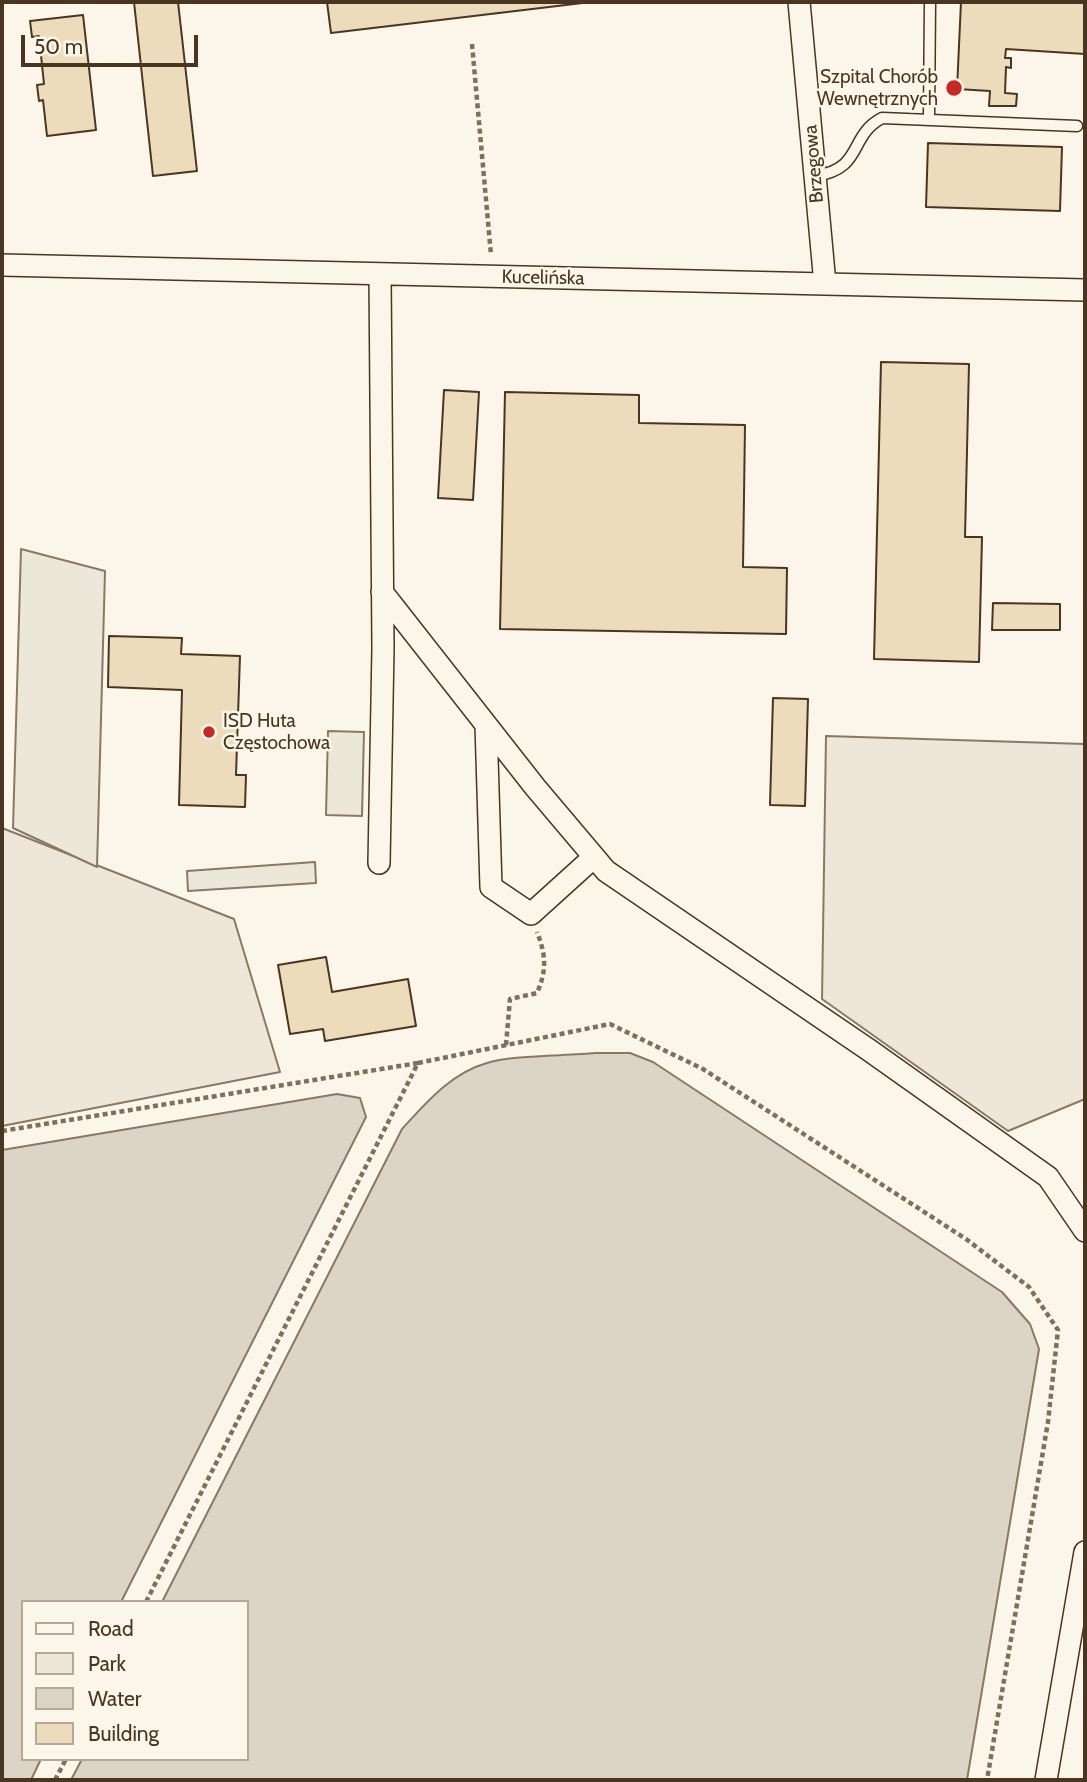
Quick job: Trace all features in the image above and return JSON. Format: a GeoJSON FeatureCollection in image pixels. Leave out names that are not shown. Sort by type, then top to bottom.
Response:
{"type":"FeatureCollection","features":[{"type":"Feature","properties":{"kind":"street","name":"Brzegowa"},"geometry":{"type":"LineString","coordinates":[[799,2],[825,284]]}},
{"type":"Feature","properties":{"kind":"street","name":"Kucelińska"},"geometry":{"type":"LineString","coordinates":[[2,265],[1085,290]]}},
{"type":"Feature","properties":{"kind":"street"},"geometry":{"type":"LineString","coordinates":[[379,863],[382,592],[380,274]]}},
{"type":"Feature","properties":{"kind":"street"},"geometry":{"type":"LineString","coordinates":[[382,592],[606,871],[858,1042],[1048,1177],[1085,1231]]}},
{"type":"Feature","properties":{"kind":"street"},"geometry":{"type":"LineString","coordinates":[[486,724],[491,887],[531,914],[594,857]]}},
{"type":"Feature","properties":{"kind":"street"},"geometry":{"type":"LineString","coordinates":[[1046,1780],[1085,1552]]}},
{"type":"Feature","properties":{"kind":"lane"},"geometry":{"type":"LineString","coordinates":[[929,119],[930,2]]}},
{"type":"Feature","properties":{"kind":"lane"},"geometry":{"type":"LineString","coordinates":[[815,176],[831,174],[845,167],[872,123],[882,118],[1077,126]]}},
{"type":"Feature","properties":{"kind":"path"},"geometry":{"type":"LineString","coordinates":[[472,44],[493,277]]}},
{"type":"Feature","properties":{"kind":"path"},"geometry":{"type":"LineString","coordinates":[[506,1045],[510,999],[537,993],[546,972],[545,951],[531,914]]}},
{"type":"Feature","properties":{"kind":"path"},"geometry":{"type":"LineString","coordinates":[[2,1131],[418,1063],[610,1024],[703,1069],[966,1240],[1029,1287],[1058,1331],[1048,1422],[987,1780]]}},
{"type":"Feature","properties":{"kind":"path"},"geometry":{"type":"LineString","coordinates":[[147,1600],[418,1063]]}},
{"type":"Feature","properties":{"kind":"path"},"geometry":{"type":"LineString","coordinates":[[55,1780],[65,1761]]}},
{"type":"Feature","properties":{"kind":"green space"},"geometry":{"type":"Polygon","coordinates":[[[826,736],[1085,744],[1085,1099],[1008,1131],[822,999],[826,736]]]}},
{"type":"Feature","properties":{"kind":"green space"},"geometry":{"type":"Polygon","coordinates":[[[2,828],[234,919],[280,1072],[2,1126],[2,828]]]}},
{"type":"Feature","properties":{"kind":"shaded area"},"geometry":{"type":"Polygon","coordinates":[[[21,549],[105,571],[97,867],[13,828],[21,549]]]}},
{"type":"Feature","properties":{"kind":"shaded area"},"geometry":{"type":"Polygon","coordinates":[[[328,731],[364,732],[362,816],[326,815],[328,731]]]}},
{"type":"Feature","properties":{"kind":"shaded area"},"geometry":{"type":"Polygon","coordinates":[[[315,862],[316,883],[188,891],[187,871],[315,862]]]}},
{"type":"Feature","properties":{"kind":"water"},"geometry":{"type":"Polygon","coordinates":[[[630,1053],[653,1062],[1002,1292],[1030,1324],[1039,1349],[967,1780],[71,1780],[81,1761],[248,1761],[248,1600],[163,1600],[402,1129],[451,1081],[474,1068],[510,1058],[630,1053]]]}},
{"type":"Feature","properties":{"kind":"water"},"geometry":{"type":"Polygon","coordinates":[[[337,1094],[360,1098],[366,1117],[122,1600],[21,1600],[21,1761],[40,1761],[31,1780],[2,1780],[2,1150],[337,1094]]]}},
{"type":"Feature","properties":{"kind":"building"},"geometry":{"type":"Polygon","coordinates":[[[134,2],[178,2],[197,171],[153,176],[134,2]]]}},
{"type":"Feature","properties":{"kind":"building"},"geometry":{"type":"Polygon","coordinates":[[[327,2],[591,2],[331,33],[327,2]]]}},
{"type":"Feature","properties":{"kind":"building"},"geometry":{"type":"Polygon","coordinates":[[[961,2],[1085,2],[1085,54],[1006,49],[1005,58],[1011,58],[1011,68],[1006,67],[1005,93],[1017,94],[1016,106],[989,106],[990,91],[957,89],[961,2]]]}},
{"type":"Feature","properties":{"kind":"building"},"geometry":{"type":"Polygon","coordinates":[[[83,15],[96,130],[47,136],[43,100],[39,101],[37,85],[44,84],[39,36],[32,37],[30,21],[83,15]]]}},
{"type":"Feature","properties":{"kind":"building"},"geometry":{"type":"Polygon","coordinates":[[[928,143],[1062,147],[1060,211],[926,207],[928,143]]]}},
{"type":"Feature","properties":{"kind":"building"},"geometry":{"type":"Polygon","coordinates":[[[881,362],[969,364],[965,537],[982,537],[979,662],[874,659],[881,362]]]}},
{"type":"Feature","properties":{"kind":"building"},"geometry":{"type":"Polygon","coordinates":[[[444,390],[479,392],[473,500],[438,498],[444,390]]]}},
{"type":"Feature","properties":{"kind":"building"},"geometry":{"type":"Polygon","coordinates":[[[505,392],[639,395],[639,423],[745,425],[743,567],[787,568],[786,634],[500,629],[505,392]]]}},
{"type":"Feature","properties":{"kind":"building"},"geometry":{"type":"Polygon","coordinates":[[[993,603],[1060,604],[1060,630],[992,630],[993,603]]]}},
{"type":"Feature","properties":{"kind":"building","name":"ISD Huta Częstochowa"},"geometry":{"type":"Polygon","coordinates":[[[109,636],[182,638],[181,654],[240,656],[236,775],[246,775],[245,807],[179,805],[182,690],[108,687],[109,636]]]}},
{"type":"Feature","properties":{"kind":"building"},"geometry":{"type":"Polygon","coordinates":[[[773,698],[808,699],[805,806],[770,805],[773,698]]]}},
{"type":"Feature","properties":{"kind":"building"},"geometry":{"type":"Polygon","coordinates":[[[326,957],[332,992],[408,979],[416,1026],[325,1041],[323,1029],[290,1034],[278,965],[326,957]]]}},
{"type":"Feature","properties":{"kind":"place","name":"Szpital Chorób Wewnętrznych"},"geometry":{"type":"Point","coordinates":[954,88]}},
{"type":"Feature","properties":{"kind":"place","name":"ISD Huta Częstochowa"},"geometry":{"type":"Point","coordinates":[209,732]}}]}
